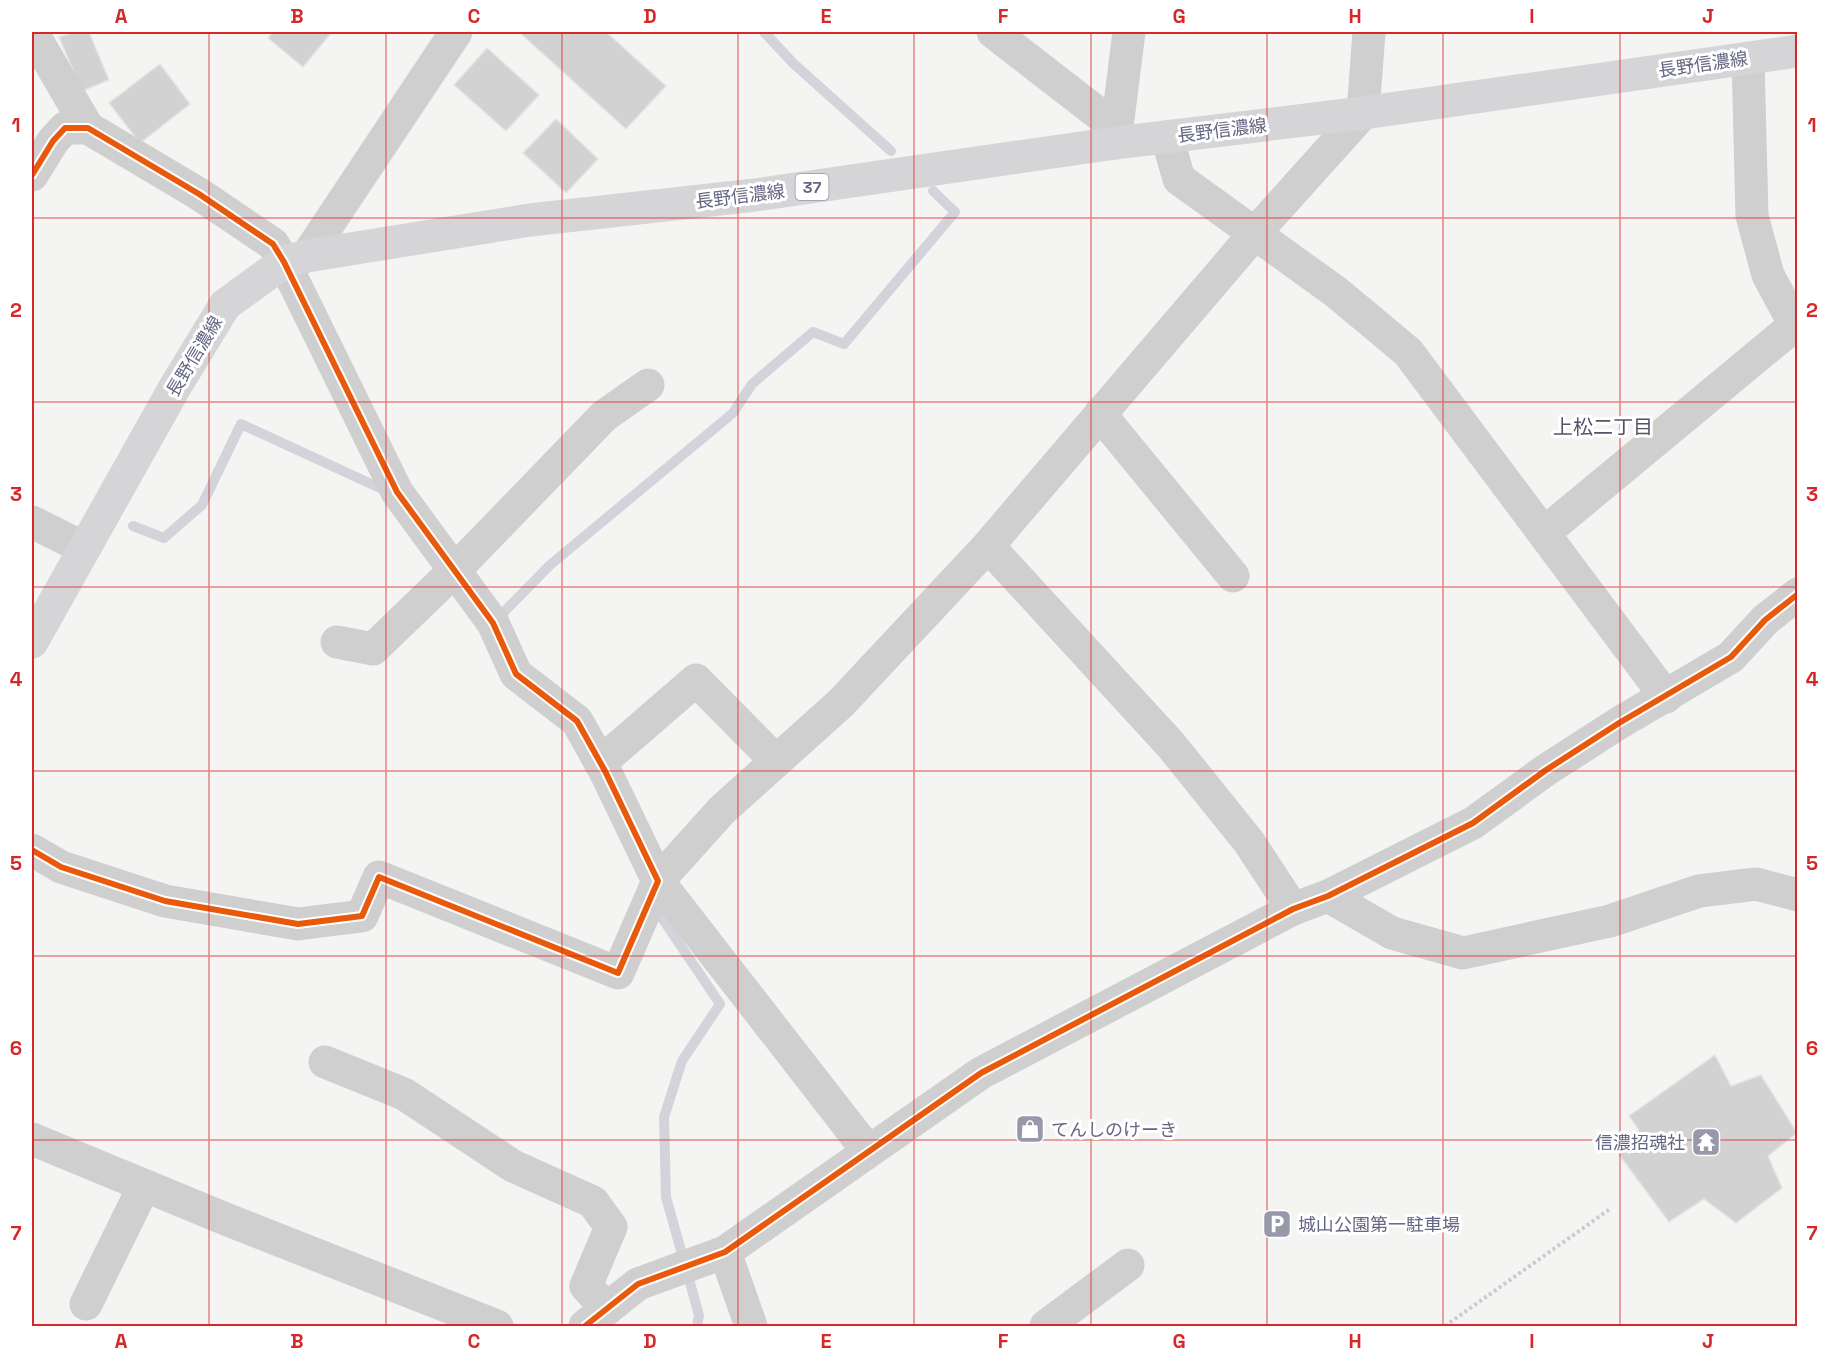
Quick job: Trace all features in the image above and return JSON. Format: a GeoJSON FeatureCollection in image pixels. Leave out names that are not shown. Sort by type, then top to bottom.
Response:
{"type":"FeatureCollection","features":[{"type":"Feature","properties":{"kind":"main road","name":"長野信濃線"},"geometry":{"type":"LineString","coordinates":[[32,642],[225,305],[295,259],[530,220],[755,195],[1116,136],[1167,137],[1363,113],[1797,51]]}},
{"type":"Feature","properties":{"kind":"street"},"geometry":{"type":"LineString","coordinates":[[32,32],[88,128],[199,194],[295,259],[397,492],[453,572],[493,623],[516,674],[577,721],[658,881],[868,1151]]}},
{"type":"Feature","properties":{"kind":"street"},"geometry":{"type":"LineString","coordinates":[[295,259],[456,32]]}},
{"type":"Feature","properties":{"kind":"street"},"geometry":{"type":"LineString","coordinates":[[993,32],[1116,136]]}},
{"type":"Feature","properties":{"kind":"street"},"geometry":{"type":"LineString","coordinates":[[1116,136],[1129,32]]}},
{"type":"Feature","properties":{"kind":"street"},"geometry":{"type":"LineString","coordinates":[[32,850],[61,867],[165,901],[298,924],[362,916],[379,877],[618,974],[658,881],[723,810],[841,703],[988,546],[1256,232],[1363,113],[1369,32]]}},
{"type":"Feature","properties":{"kind":"street"},"geometry":{"type":"LineString","coordinates":[[1544,533],[1796,325],[1768,275],[1752,216],[1748,58]]}},
{"type":"Feature","properties":{"kind":"street"},"geometry":{"type":"LineString","coordinates":[[32,175],[53,141],[65,128],[88,128]]}},
{"type":"Feature","properties":{"kind":"street"},"geometry":{"type":"LineString","coordinates":[[1167,137],[1179,178],[1336,292],[1408,352],[1666,697]]}},
{"type":"Feature","properties":{"kind":"street"},"geometry":{"type":"LineString","coordinates":[[337,642],[373,649],[453,572],[604,416],[648,385]]}},
{"type":"Feature","properties":{"kind":"street"},"geometry":{"type":"LineString","coordinates":[[1100,414],[1233,576]]}},
{"type":"Feature","properties":{"kind":"street"},"geometry":{"type":"LineString","coordinates":[[32,522],[84,548]]}},
{"type":"Feature","properties":{"kind":"street"},"geometry":{"type":"LineString","coordinates":[[988,546],[1171,745],[1249,842],[1293,909]]}},
{"type":"Feature","properties":{"kind":"street"},"geometry":{"type":"LineString","coordinates":[[325,1062],[404,1094],[513,1166],[593,1202],[611,1227],[586,1286],[596,1318],[638,1284],[725,1252],[981,1073],[1293,909],[1328,896],[1473,823],[1546,770],[1619,723],[1731,657],[1765,620],[1797,594]]}},
{"type":"Feature","properties":{"kind":"street"},"geometry":{"type":"LineString","coordinates":[[600,763],[696,680],[776,761]]}},
{"type":"Feature","properties":{"kind":"street"},"geometry":{"type":"LineString","coordinates":[[1328,896],[1392,933],[1463,953],[1610,921],[1699,891],[1756,884],[1797,895]]}},
{"type":"Feature","properties":{"kind":"street"},"geometry":{"type":"LineString","coordinates":[[32,1139],[144,1186],[497,1326]]}},
{"type":"Feature","properties":{"kind":"street"},"geometry":{"type":"LineString","coordinates":[[86,1304],[144,1186]]}},
{"type":"Feature","properties":{"kind":"street"},"geometry":{"type":"LineString","coordinates":[[725,1252],[751,1326]]}},
{"type":"Feature","properties":{"kind":"street"},"geometry":{"type":"LineString","coordinates":[[1046,1326],[1128,1264]]}},
{"type":"Feature","properties":{"kind":"path"},"geometry":{"type":"LineString","coordinates":[[1445,1326],[1610,1209]]}},
{"type":"Feature","properties":{"kind":"building"},"geometry":{"type":"Polygon","coordinates":[[[74,32],[89,32],[109,80],[82,91],[59,37],[74,32]]]}},
{"type":"Feature","properties":{"kind":"building"},"geometry":{"type":"Polygon","coordinates":[[[273,32],[332,32],[303,67],[268,38],[273,32]]]}},
{"type":"Feature","properties":{"kind":"building"},"geometry":{"type":"Polygon","coordinates":[[[519,32],[606,32],[666,86],[626,129],[519,32]]]}},
{"type":"Feature","properties":{"kind":"building"},"geometry":{"type":"Polygon","coordinates":[[[487,48],[539,95],[506,131],[454,85],[487,48]]]}},
{"type":"Feature","properties":{"kind":"building"},"geometry":{"type":"Polygon","coordinates":[[[160,64],[190,104],[140,143],[109,103],[160,64]]]}},
{"type":"Feature","properties":{"kind":"building"},"geometry":{"type":"Polygon","coordinates":[[[556,119],[598,159],[566,193],[523,153],[556,119]]]}},
{"type":"Feature","properties":{"kind":"building","name":"信濃招魂社"},"geometry":{"type":"Polygon","coordinates":[[[1715,1055],[1731,1086],[1761,1075],[1797,1133],[1768,1156],[1782,1188],[1736,1223],[1704,1199],[1669,1222],[1617,1152],[1639,1130],[1629,1116],[1715,1055]]]}},
{"type":"Feature","properties":{"kind":"waterway"},"geometry":{"type":"LineString","coordinates":[[764,32],[793,63],[891,151]]}},
{"type":"Feature","properties":{"kind":"waterway"},"geometry":{"type":"LineString","coordinates":[[496,620],[550,565],[733,413],[752,384],[813,332],[844,344],[955,212],[933,191]]}},
{"type":"Feature","properties":{"kind":"waterway"},"geometry":{"type":"LineString","coordinates":[[133,526],[164,538],[202,505],[241,424],[380,488]]}},
{"type":"Feature","properties":{"kind":"waterway"},"geometry":{"type":"LineString","coordinates":[[660,915],[720,1004],[682,1061],[664,1117],[666,1197],[699,1315],[697,1326]]}},
{"type":"Feature","properties":{"kind":"cycle path"},"geometry":{"type":"LineString","coordinates":[[32,175],[53,141],[65,128],[88,128],[199,194],[273,244],[397,492],[493,623],[516,674],[577,721],[605,771],[658,881],[618,973],[379,877],[362,916],[298,924],[165,901],[61,867],[32,850]]}},
{"type":"Feature","properties":{"kind":"cycle path"},"geometry":{"type":"LineString","coordinates":[[585,1326],[638,1284],[725,1252],[981,1073],[1293,909],[1328,896],[1473,823],[1546,770],[1619,723],[1731,657],[1765,620],[1798,594]]}},
{"type":"Feature","properties":{"kind":"place","name":"てんしのけーき"},"geometry":{"type":"Point","coordinates":[1030,1129]}},
{"type":"Feature","properties":{"kind":"place","name":"信濃招魂社"},"geometry":{"type":"Point","coordinates":[1706,1142]}},
{"type":"Feature","properties":{"kind":"place","name":"城山公園第一駐車場"},"geometry":{"type":"Point","coordinates":[1277,1224]}},
{"type":"Feature","properties":{"kind":"district","name":"上松二丁目"},"geometry":{"type":"Point","coordinates":[1603,427]}}]}
